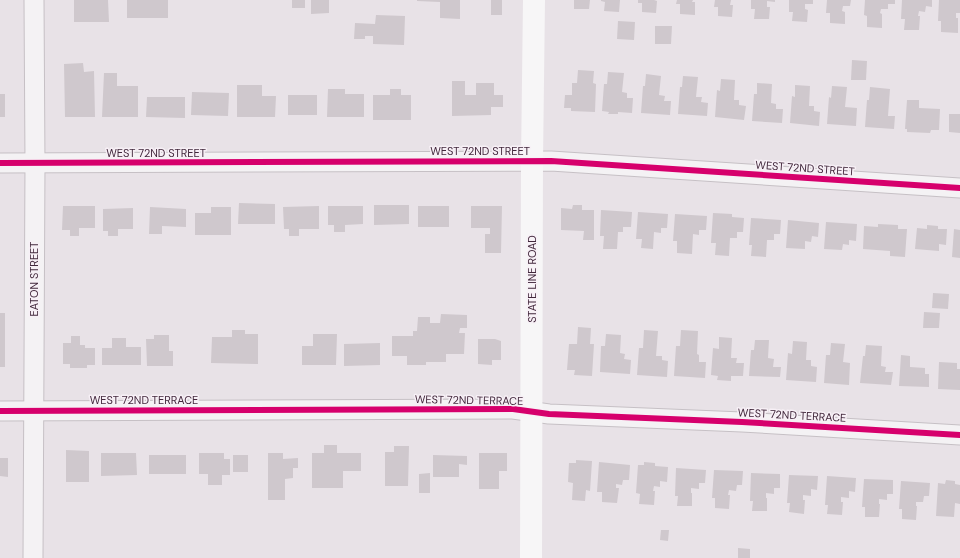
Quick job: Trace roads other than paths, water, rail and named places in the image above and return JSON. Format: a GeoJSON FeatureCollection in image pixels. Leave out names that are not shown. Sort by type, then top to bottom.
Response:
{"type":"FeatureCollection","features":[{"type":"Feature","properties":{"kind":"main road","name":"STATE LINE ROAD"},"geometry":{"type":"LineString","coordinates":[[531,558],[534,0]]}},
{"type":"Feature","properties":{"kind":"street","name":"EATON STREET"},"geometry":{"type":"LineString","coordinates":[[33,558],[35,164],[34,0]]}},
{"type":"Feature","properties":{"kind":"street","name":"WEST 72ND STREET"},"geometry":{"type":"LineString","coordinates":[[0,164],[532,161],[567,162],[960,188]]}},
{"type":"Feature","properties":{"kind":"street","name":"WEST 72ND TERRACE"},"geometry":{"type":"LineString","coordinates":[[0,411],[513,408],[532,412],[557,414],[742,422],[960,435]]}}]}
